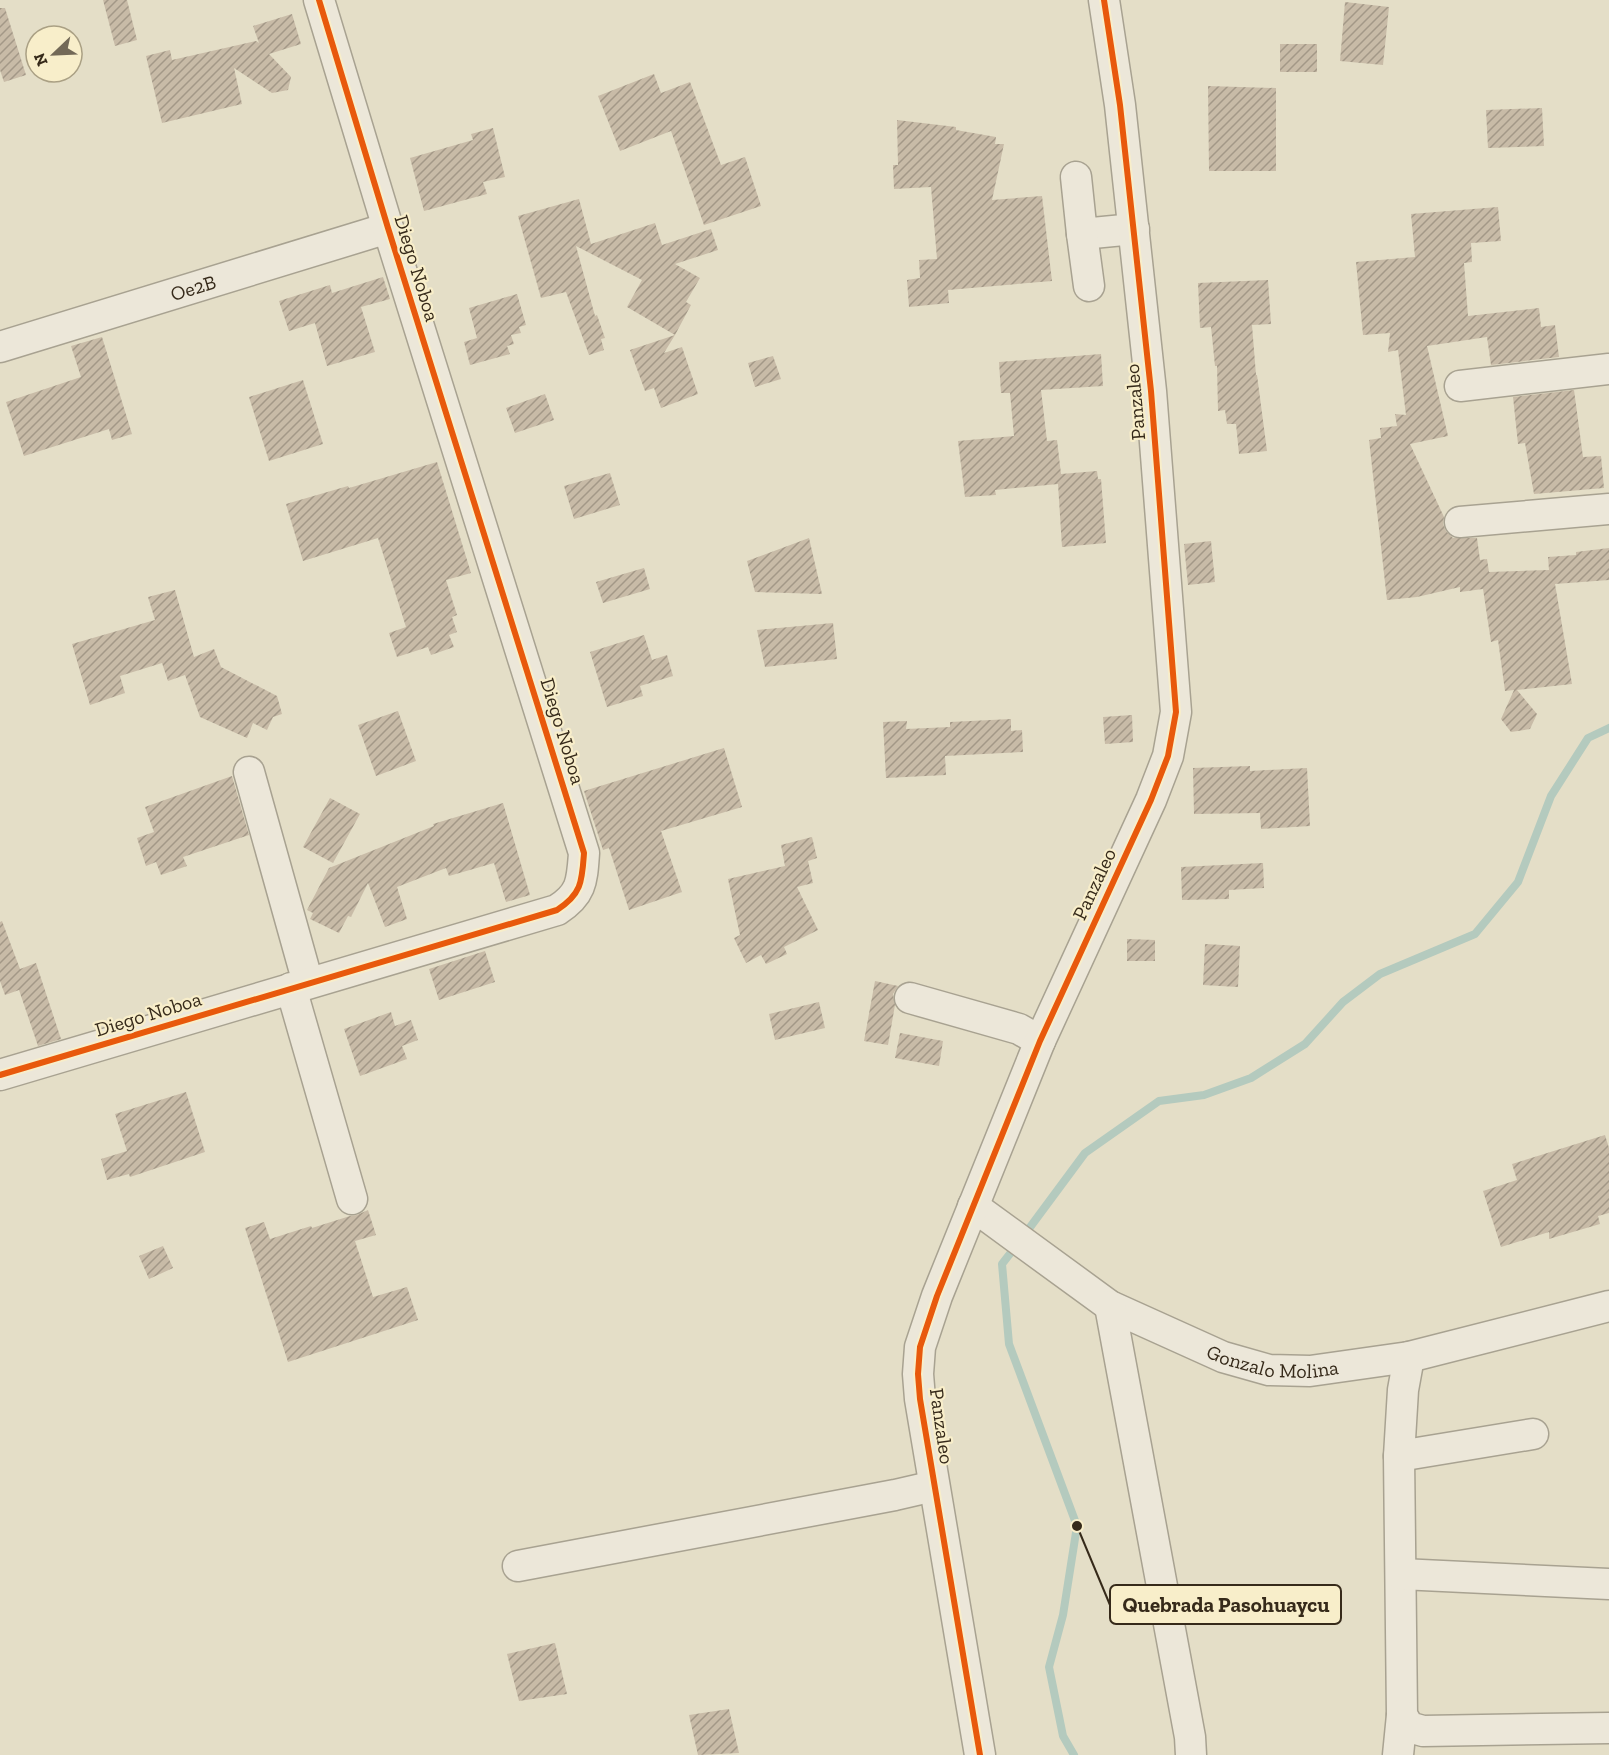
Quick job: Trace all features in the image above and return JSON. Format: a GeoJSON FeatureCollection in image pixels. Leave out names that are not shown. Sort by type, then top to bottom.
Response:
{"type":"FeatureCollection","features":[{"type":"Feature","properties":{"kind":"street","name":"Diego Noboa"},"geometry":{"type":"LineString","coordinates":[[0,1075],[557,910],[572,900],[582,878],[584,853],[387,228],[318,0]]}},
{"type":"Feature","properties":{"kind":"street","name":"Panzaleo"},"geometry":{"type":"LineString","coordinates":[[980,1755],[920,1399],[918,1374],[920,1347],[937,1296],[1040,1041],[1151,800],[1168,756],[1176,712],[1151,391],[1120,105],[1104,0]]}},
{"type":"Feature","properties":{"kind":"street"},"geometry":{"type":"LineString","coordinates":[[1076,177],[1089,286]]}},
{"type":"Feature","properties":{"kind":"street","name":"Oe2B"},"geometry":{"type":"LineString","coordinates":[[0,347],[387,228]]}},
{"type":"Feature","properties":{"kind":"street"},"geometry":{"type":"LineString","coordinates":[[1082,234],[1134,229]]}},
{"type":"Feature","properties":{"kind":"street"},"geometry":{"type":"LineString","coordinates":[[1460,386],[1609,369]]}},
{"type":"Feature","properties":{"kind":"street"},"geometry":{"type":"LineString","coordinates":[[1460,522],[1609,509]]}},
{"type":"Feature","properties":{"kind":"street"},"geometry":{"type":"LineString","coordinates":[[249,772],[352,1199]]}},
{"type":"Feature","properties":{"kind":"street"},"geometry":{"type":"LineString","coordinates":[[910,998],[1019,1029],[1040,1041]]}},
{"type":"Feature","properties":{"kind":"street","name":"Gonzalo Molina"},"geometry":{"type":"LineString","coordinates":[[973,1206],[1110,1306],[1222,1357],[1269,1370],[1310,1371],[1409,1357],[1609,1306]]}},
{"type":"Feature","properties":{"kind":"street"},"geometry":{"type":"LineString","coordinates":[[1110,1306],[1190,1737],[1191,1755]]}},
{"type":"Feature","properties":{"kind":"street"},"geometry":{"type":"LineString","coordinates":[[1398,1755],[1402,1715],[1399,1456],[1403,1390],[1409,1357]]}},
{"type":"Feature","properties":{"kind":"street"},"geometry":{"type":"LineString","coordinates":[[1399,1456],[1533,1434]]}},
{"type":"Feature","properties":{"kind":"street"},"geometry":{"type":"LineString","coordinates":[[518,1566],[934,1486]]}},
{"type":"Feature","properties":{"kind":"street"},"geometry":{"type":"LineString","coordinates":[[1401,1574],[1609,1584]]}},
{"type":"Feature","properties":{"kind":"street"},"geometry":{"type":"LineString","coordinates":[[1402,1715],[1409,1727],[1423,1731],[1609,1728]]}},
{"type":"Feature","properties":{"kind":"building"},"geometry":{"type":"Polygon","coordinates":[[[103,0],[127,0],[137,40],[115,46],[103,0]]]}},
{"type":"Feature","properties":{"kind":"building"},"geometry":{"type":"Polygon","coordinates":[[[1345,2],[1389,7],[1383,65],[1340,61],[1345,2]]]}},
{"type":"Feature","properties":{"kind":"building"},"geometry":{"type":"Polygon","coordinates":[[[0,8],[5,8],[24,69],[24,76],[4,82],[0,70],[0,8]]]}},
{"type":"Feature","properties":{"kind":"building"},"geometry":{"type":"Polygon","coordinates":[[[292,14],[301,44],[269,54],[291,77],[288,90],[272,93],[234,68],[242,104],[162,123],[146,56],[170,50],[172,60],[256,41],[259,43],[253,26],[292,14]]]}},
{"type":"Feature","properties":{"kind":"building"},"geometry":{"type":"Polygon","coordinates":[[[1280,44],[1317,44],[1317,72],[1280,72],[1280,44]]]}},
{"type":"Feature","properties":{"kind":"building"},"geometry":{"type":"Polygon","coordinates":[[[654,74],[661,93],[690,82],[721,165],[745,157],[761,206],[704,225],[671,131],[620,151],[598,96],[654,74]]]}},
{"type":"Feature","properties":{"kind":"building"},"geometry":{"type":"Polygon","coordinates":[[[1208,86],[1276,88],[1276,171],[1209,171],[1208,86]]]}},
{"type":"Feature","properties":{"kind":"building"},"geometry":{"type":"Polygon","coordinates":[[[1542,108],[1544,146],[1488,148],[1486,110],[1542,108]]]}},
{"type":"Feature","properties":{"kind":"building"},"geometry":{"type":"Polygon","coordinates":[[[897,120],[956,127],[956,130],[996,137],[995,144],[1004,144],[992,200],[1042,196],[1052,281],[948,290],[949,303],[909,307],[907,280],[920,278],[919,260],[937,259],[931,187],[894,189],[893,165],[898,165],[897,120]]]}},
{"type":"Feature","properties":{"kind":"building"},"geometry":{"type":"Polygon","coordinates":[[[493,128],[505,177],[483,182],[487,194],[424,211],[410,158],[473,140],[471,134],[493,128]]]}},
{"type":"Feature","properties":{"kind":"building"},"geometry":{"type":"Polygon","coordinates":[[[579,199],[591,244],[655,223],[662,245],[711,229],[718,250],[675,264],[700,278],[686,302],[691,305],[675,335],[627,307],[642,280],[576,246],[595,316],[597,315],[605,338],[601,339],[604,350],[589,355],[566,292],[541,298],[518,216],[579,199]]]}},
{"type":"Feature","properties":{"kind":"building"},"geometry":{"type":"Polygon","coordinates":[[[1498,207],[1501,241],[1471,243],[1472,262],[1464,263],[1468,316],[1539,308],[1541,327],[1555,325],[1559,357],[1491,365],[1487,337],[1427,346],[1448,436],[1410,444],[1444,517],[1443,524],[1446,531],[1453,538],[1477,538],[1480,560],[1487,559],[1489,572],[1549,570],[1548,557],[1576,555],[1576,552],[1609,548],[1609,580],[1555,584],[1572,684],[1517,690],[1537,714],[1530,729],[1511,732],[1501,719],[1514,690],[1505,691],[1498,640],[1491,642],[1483,589],[1460,592],[1460,587],[1417,597],[1387,600],[1369,440],[1381,438],[1380,428],[1397,426],[1395,414],[1406,415],[1398,350],[1388,352],[1390,333],[1363,335],[1356,262],[1415,257],[1411,214],[1498,207]]]}},
{"type":"Feature","properties":{"kind":"building"},"geometry":{"type":"Polygon","coordinates":[[[383,277],[390,299],[361,307],[375,352],[327,366],[315,323],[289,331],[279,301],[330,285],[332,293],[383,277]]]}},
{"type":"Feature","properties":{"kind":"building"},"geometry":{"type":"Polygon","coordinates":[[[1268,280],[1271,324],[1252,325],[1256,375],[1267,451],[1239,454],[1236,424],[1227,424],[1225,410],[1218,411],[1217,366],[1215,366],[1211,327],[1200,328],[1198,283],[1268,280]]]}},
{"type":"Feature","properties":{"kind":"building"},"geometry":{"type":"Polygon","coordinates":[[[517,294],[526,325],[519,327],[521,333],[511,335],[514,344],[507,346],[510,354],[470,365],[464,342],[477,338],[469,308],[517,294]]]}},
{"type":"Feature","properties":{"kind":"building"},"geometry":{"type":"Polygon","coordinates":[[[675,335],[664,353],[682,347],[698,394],[661,408],[654,388],[645,391],[630,350],[675,335]]]}},
{"type":"Feature","properties":{"kind":"building"},"geometry":{"type":"Polygon","coordinates":[[[102,337],[132,434],[112,440],[109,429],[24,456],[6,402],[81,377],[71,346],[102,337]]]}},
{"type":"Feature","properties":{"kind":"building"},"geometry":{"type":"Polygon","coordinates":[[[1101,354],[1103,386],[1041,390],[1047,441],[1057,440],[1061,474],[1097,471],[1098,479],[1101,479],[1106,543],[1062,547],[1058,484],[995,490],[996,495],[965,497],[958,441],[1014,436],[1010,393],[1001,393],[999,362],[1101,354]]]}},
{"type":"Feature","properties":{"kind":"building"},"geometry":{"type":"Polygon","coordinates":[[[773,356],[781,379],[755,387],[748,363],[773,356]]]}},
{"type":"Feature","properties":{"kind":"building"},"geometry":{"type":"Polygon","coordinates":[[[303,380],[323,444],[269,461],[249,397],[303,380]]]}},
{"type":"Feature","properties":{"kind":"building"},"geometry":{"type":"Polygon","coordinates":[[[1574,390],[1583,457],[1601,456],[1604,488],[1534,494],[1525,443],[1518,444],[1513,397],[1574,390]]]}},
{"type":"Feature","properties":{"kind":"building"},"geometry":{"type":"Polygon","coordinates":[[[545,394],[554,420],[515,433],[506,408],[545,394]]]}},
{"type":"Feature","properties":{"kind":"building"},"geometry":{"type":"Polygon","coordinates":[[[437,462],[471,573],[446,580],[457,615],[452,617],[457,632],[449,635],[454,647],[431,655],[428,647],[397,657],[389,633],[406,627],[378,538],[303,561],[286,504],[437,462]]]}},
{"type":"Feature","properties":{"kind":"building"},"geometry":{"type":"Polygon","coordinates":[[[610,473],[620,505],[574,519],[564,486],[610,473]]]}},
{"type":"Feature","properties":{"kind":"building"},"geometry":{"type":"Polygon","coordinates":[[[809,538],[822,594],[755,592],[747,561],[809,538]]]}},
{"type":"Feature","properties":{"kind":"building"},"geometry":{"type":"Polygon","coordinates":[[[1211,541],[1215,582],[1188,585],[1184,544],[1211,541]]]}},
{"type":"Feature","properties":{"kind":"building"},"geometry":{"type":"Polygon","coordinates":[[[644,568],[650,589],[603,603],[596,582],[644,568]]]}},
{"type":"Feature","properties":{"kind":"building"},"geometry":{"type":"Polygon","coordinates":[[[175,590],[194,657],[214,649],[221,667],[277,696],[282,714],[273,717],[267,730],[253,723],[247,738],[200,717],[185,675],[168,681],[162,663],[120,676],[125,693],[90,705],[72,644],[155,620],[148,597],[175,590]]]}},
{"type":"Feature","properties":{"kind":"building"},"geometry":{"type":"Polygon","coordinates":[[[833,623],[837,659],[765,667],[757,630],[833,623]]]}},
{"type":"Feature","properties":{"kind":"building"},"geometry":{"type":"Polygon","coordinates":[[[644,635],[652,660],[667,655],[673,676],[640,686],[643,696],[607,707],[590,652],[644,635]]]}},
{"type":"Feature","properties":{"kind":"building"},"geometry":{"type":"Polygon","coordinates":[[[398,711],[416,761],[376,776],[358,725],[398,711]]]}},
{"type":"Feature","properties":{"kind":"building"},"geometry":{"type":"Polygon","coordinates":[[[1132,715],[1133,742],[1105,744],[1103,717],[1132,715]]]}},
{"type":"Feature","properties":{"kind":"building"},"geometry":{"type":"Polygon","coordinates":[[[1011,719],[1011,731],[1022,730],[1023,752],[945,756],[946,775],[886,778],[883,722],[907,721],[906,729],[950,727],[950,722],[1011,719]]]}},
{"type":"Feature","properties":{"kind":"building"},"geometry":{"type":"Polygon","coordinates":[[[724,748],[742,807],[661,831],[682,892],[629,910],[609,848],[603,850],[584,791],[724,748]]]}},
{"type":"Feature","properties":{"kind":"building"},"geometry":{"type":"Polygon","coordinates":[[[1250,766],[1250,771],[1307,768],[1310,826],[1261,829],[1260,813],[1194,814],[1193,768],[1250,766]]]}},
{"type":"Feature","properties":{"kind":"building"},"geometry":{"type":"Polygon","coordinates":[[[232,776],[249,835],[183,857],[187,866],[161,875],[156,862],[146,866],[137,838],[154,832],[145,807],[232,776]]]}},
{"type":"Feature","properties":{"kind":"building"},"geometry":{"type":"Polygon","coordinates":[[[330,798],[360,814],[333,863],[303,847],[330,798]]]}},
{"type":"Feature","properties":{"kind":"building"},"geometry":{"type":"Polygon","coordinates":[[[503,803],[530,895],[506,902],[494,863],[449,876],[446,868],[397,887],[407,919],[385,927],[368,883],[351,917],[348,916],[339,933],[310,919],[313,913],[307,910],[329,868],[434,826],[433,824],[503,803]]]}},
{"type":"Feature","properties":{"kind":"building"},"geometry":{"type":"Polygon","coordinates":[[[812,837],[817,858],[808,861],[813,883],[797,887],[818,930],[784,947],[787,954],[766,964],[761,955],[746,963],[734,938],[740,935],[728,879],[785,866],[781,845],[812,837]]]}},
{"type":"Feature","properties":{"kind":"building"},"geometry":{"type":"Polygon","coordinates":[[[1263,863],[1264,888],[1229,890],[1229,899],[1182,900],[1181,867],[1263,863]]]}},
{"type":"Feature","properties":{"kind":"building"},"geometry":{"type":"Polygon","coordinates":[[[2,921],[20,969],[36,963],[61,1039],[38,1046],[19,990],[5,995],[0,981],[0,922],[2,921]]]}},
{"type":"Feature","properties":{"kind":"building"},"geometry":{"type":"Polygon","coordinates":[[[1127,939],[1155,940],[1155,961],[1127,961],[1127,939]]]}},
{"type":"Feature","properties":{"kind":"building"},"geometry":{"type":"Polygon","coordinates":[[[1205,944],[1240,946],[1238,987],[1203,985],[1205,944]]]}},
{"type":"Feature","properties":{"kind":"building"},"geometry":{"type":"Polygon","coordinates":[[[485,951],[495,982],[439,1000],[429,969],[485,951]]]}},
{"type":"Feature","properties":{"kind":"building"},"geometry":{"type":"Polygon","coordinates":[[[875,981],[898,986],[893,994],[895,1005],[888,1045],[864,1041],[875,981]]]}},
{"type":"Feature","properties":{"kind":"building"},"geometry":{"type":"Polygon","coordinates":[[[819,1002],[825,1028],[775,1040],[769,1014],[819,1002]]]}},
{"type":"Feature","properties":{"kind":"building"},"geometry":{"type":"Polygon","coordinates":[[[391,1012],[395,1026],[411,1020],[418,1040],[402,1046],[407,1059],[360,1076],[344,1029],[391,1012]]]}},
{"type":"Feature","properties":{"kind":"building"},"geometry":{"type":"Polygon","coordinates":[[[900,1033],[943,1041],[939,1066],[895,1058],[900,1033]]]}},
{"type":"Feature","properties":{"kind":"building"},"geometry":{"type":"Polygon","coordinates":[[[186,1092],[205,1152],[130,1177],[129,1174],[107,1180],[101,1159],[127,1151],[115,1114],[186,1092]]]}},
{"type":"Feature","properties":{"kind":"building"},"geometry":{"type":"Polygon","coordinates":[[[1605,1135],[1609,1148],[1609,1213],[1598,1216],[1600,1224],[1549,1239],[1549,1232],[1501,1247],[1483,1191],[1517,1180],[1512,1164],[1605,1135]]]}},
{"type":"Feature","properties":{"kind":"building"},"geometry":{"type":"Polygon","coordinates":[[[368,1210],[376,1235],[355,1241],[373,1297],[407,1287],[418,1320],[288,1362],[245,1228],[264,1222],[270,1239],[368,1210]]]}},
{"type":"Feature","properties":{"kind":"building"},"geometry":{"type":"Polygon","coordinates":[[[163,1246],[173,1268],[149,1279],[139,1256],[163,1246]]]}},
{"type":"Feature","properties":{"kind":"building"},"geometry":{"type":"Polygon","coordinates":[[[555,1643],[567,1694],[519,1701],[507,1654],[555,1643]]]}},
{"type":"Feature","properties":{"kind":"building"},"geometry":{"type":"Polygon","coordinates":[[[729,1709],[739,1753],[698,1755],[689,1715],[729,1709]]]}},
{"type":"Feature","properties":{"kind":"waterway"},"geometry":{"type":"LineString","coordinates":[[1025,1234],[1085,1153],[1159,1101],[1204,1095],[1251,1078],[1305,1044],[1343,1002],[1380,974],[1475,934],[1518,882],[1551,796],[1588,738],[1609,728]]}},
{"type":"Feature","properties":{"kind":"waterway"},"geometry":{"type":"LineString","coordinates":[[1016,1246],[1002,1264],[1009,1344],[1077,1526],[1063,1615],[1049,1667],[1063,1736],[1074,1755]]}},
{"type":"Feature","properties":{"kind":"cycle path"},"geometry":{"type":"LineString","coordinates":[[0,1075],[557,910],[571,898],[579,886],[584,853],[319,0]]}},
{"type":"Feature","properties":{"kind":"cycle path"},"geometry":{"type":"LineString","coordinates":[[980,1755],[920,1399],[918,1374],[920,1347],[937,1296],[1040,1041],[1151,800],[1168,756],[1176,712],[1151,391],[1120,105],[1104,0]]}},
{"type":"Feature","properties":{"kind":"place","name":"Quebrada Pasohuaycu"},"geometry":{"type":"Point","coordinates":[1077,1526]}}]}
